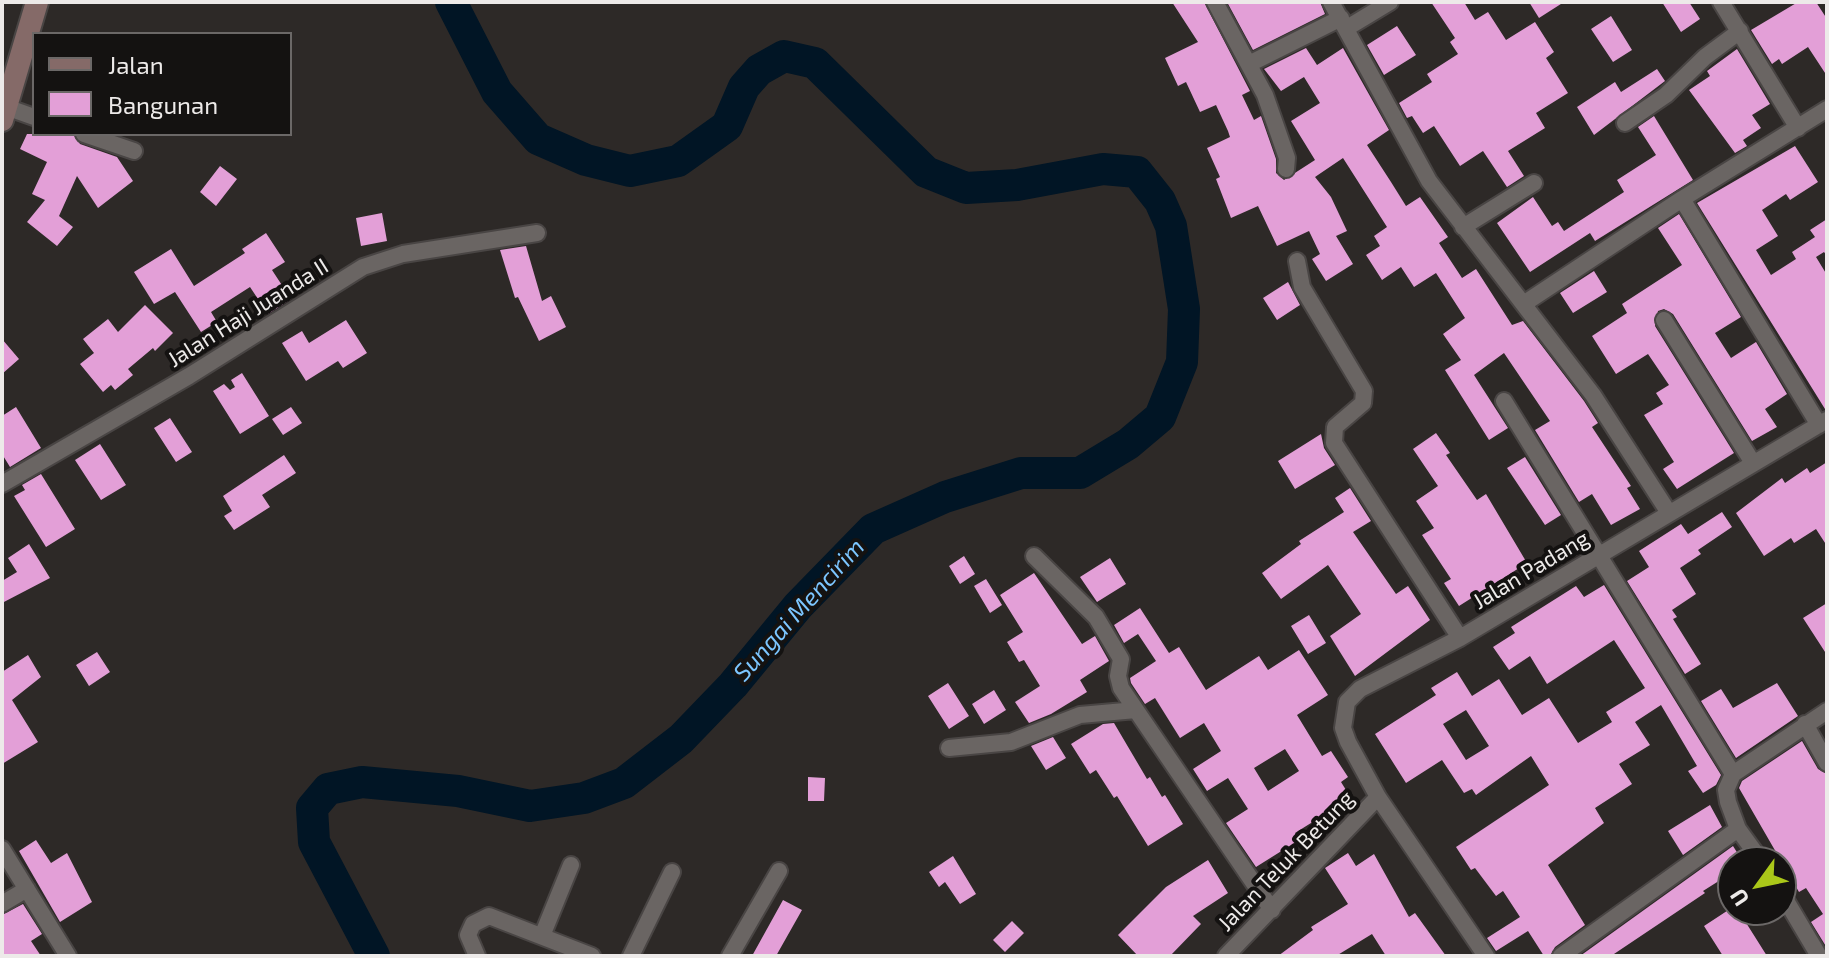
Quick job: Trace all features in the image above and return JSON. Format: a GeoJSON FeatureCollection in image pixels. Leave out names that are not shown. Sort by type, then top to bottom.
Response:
{"type":"FeatureCollection","features":[{"type":"Feature","properties":{"kind":"street"},"geometry":{"type":"LineString","coordinates":[[32,117],[4,113],[37,2]]}},
{"type":"Feature","properties":{"kind":"street"},"geometry":{"type":"LineString","coordinates":[[1215,2],[1275,118],[1287,158],[1286,169]]}},
{"type":"Feature","properties":{"kind":"street"},"geometry":{"type":"LineString","coordinates":[[1331,2],[1429,181],[1593,395],[1669,513]]}},
{"type":"Feature","properties":{"kind":"street"},"geometry":{"type":"LineString","coordinates":[[1249,64],[1390,2]]}},
{"type":"Feature","properties":{"kind":"street"},"geometry":{"type":"LineString","coordinates":[[1721,2],[1798,128]]}},
{"type":"Feature","properties":{"kind":"street"},"geometry":{"type":"LineString","coordinates":[[1625,123],[1666,95],[1705,57],[1740,31]]}},
{"type":"Feature","properties":{"kind":"street"},"geometry":{"type":"LineString","coordinates":[[1525,303],[1682,199],[1827,109]]}},
{"type":"Feature","properties":{"kind":"street"},"geometry":{"type":"LineString","coordinates":[[90,136],[134,151]]}},
{"type":"Feature","properties":{"kind":"street"},"geometry":{"type":"LineString","coordinates":[[1463,227],[1534,183]]}},
{"type":"Feature","properties":{"kind":"street"},"geometry":{"type":"LineString","coordinates":[[1682,199],[1823,423]]}},
{"type":"Feature","properties":{"kind":"street","name":"Jalan Haji Juanda II"},"geometry":{"type":"LineString","coordinates":[[2,484],[189,376],[363,267],[403,254],[537,233]]}},
{"type":"Feature","properties":{"kind":"street"},"geometry":{"type":"LineString","coordinates":[[1297,261],[1302,287],[1364,391],[1363,403],[1335,427],[1334,443],[1460,638]]}},
{"type":"Feature","properties":{"kind":"street"},"geometry":{"type":"LineString","coordinates":[[1664,320],[1753,463]]}},
{"type":"Feature","properties":{"kind":"street"},"geometry":{"type":"LineString","coordinates":[[1504,401],[1733,774]]}},
{"type":"Feature","properties":{"kind":"street","name":"Jalan Padang"},"geometry":{"type":"LineString","coordinates":[[1378,797],[1343,728],[1347,702],[1360,689],[1460,638],[1823,423]]}},
{"type":"Feature","properties":{"kind":"street"},"geometry":{"type":"LineString","coordinates":[[1034,556],[1096,617],[1121,659],[1119,682],[1272,910]]}},
{"type":"Feature","properties":{"kind":"street"},"geometry":{"type":"LineString","coordinates":[[949,748],[1011,742],[1080,715],[1136,710]]}},
{"type":"Feature","properties":{"kind":"street"},"geometry":{"type":"LineString","coordinates":[[1750,846],[1738,829],[1726,790],[1733,774],[1827,711]]}},
{"type":"Feature","properties":{"kind":"street"},"geometry":{"type":"LineString","coordinates":[[1805,724],[1827,763]]}},
{"type":"Feature","properties":{"kind":"street"},"geometry":{"type":"LineString","coordinates":[[1378,797],[1486,956]]}},
{"type":"Feature","properties":{"kind":"street","name":"Jalan Teluk Betung"},"geometry":{"type":"LineString","coordinates":[[1226,956],[1378,797]]}},
{"type":"Feature","properties":{"kind":"street"},"geometry":{"type":"LineString","coordinates":[[1561,956],[1738,829]]}},
{"type":"Feature","properties":{"kind":"street"},"geometry":{"type":"LineString","coordinates":[[2,849],[68,956]]}},
{"type":"Feature","properties":{"kind":"street"},"geometry":{"type":"LineString","coordinates":[[542,936],[571,865]]}},
{"type":"Feature","properties":{"kind":"street"},"geometry":{"type":"LineString","coordinates":[[730,956],[779,871]]}},
{"type":"Feature","properties":{"kind":"street"},"geometry":{"type":"LineString","coordinates":[[631,956],[672,872]]}},
{"type":"Feature","properties":{"kind":"street"},"geometry":{"type":"LineString","coordinates":[[2,904],[27,889]]}},
{"type":"Feature","properties":{"kind":"street"},"geometry":{"type":"LineString","coordinates":[[477,956],[468,935],[473,924],[489,916],[592,956]]}},
{"type":"Feature","properties":{"kind":"street"},"geometry":{"type":"LineString","coordinates":[[1797,919],[1819,956]]}},
{"type":"Feature","properties":{"kind":"building"},"geometry":{"type":"Polygon","coordinates":[[[1172,2],[1204,2],[1250,91],[1242,95],[1254,120],[1261,116],[1276,159],[1276,173],[1284,180],[1315,160],[1291,121],[1320,103],[1304,77],[1281,91],[1264,69],[1306,48],[1317,65],[1343,48],[1389,130],[1367,145],[1406,206],[1420,197],[1448,237],[1439,243],[1462,278],[1476,269],[1512,325],[1523,321],[1598,423],[1592,427],[1631,486],[1627,488],[1640,509],[1611,525],[1592,494],[1579,502],[1535,430],[1550,421],[1504,353],[1474,375],[1508,428],[1489,440],[1445,370],[1461,360],[1443,334],[1465,318],[1436,273],[1414,287],[1401,267],[1382,280],[1366,255],[1380,246],[1374,236],[1387,227],[1343,158],[1315,177],[1331,197],[1347,231],[1336,236],[1353,264],[1326,281],[1312,259],[1320,254],[1309,231],[1277,246],[1258,206],[1231,218],[1216,179],[1220,177],[1207,148],[1230,137],[1228,131],[1216,105],[1200,112],[1186,82],[1178,86],[1165,58],[1198,42],[1172,2]]]}},
{"type":"Feature","properties":{"kind":"building"},"geometry":{"type":"Polygon","coordinates":[[[1227,2],[1320,2],[1325,14],[1253,50],[1227,2]]]}},
{"type":"Feature","properties":{"kind":"building"},"geometry":{"type":"Polygon","coordinates":[[[1431,2],[1464,2],[1475,20],[1488,12],[1506,40],[1535,22],[1554,52],[1546,58],[1568,93],[1536,113],[1545,128],[1508,151],[1524,176],[1507,187],[1483,151],[1460,166],[1434,126],[1423,133],[1412,116],[1407,118],[1399,103],[1432,82],[1427,74],[1458,54],[1450,42],[1455,38],[1431,2]]]}},
{"type":"Feature","properties":{"kind":"building"},"geometry":{"type":"Polygon","coordinates":[[[1529,2],[1564,2],[1539,18],[1529,2]]]}},
{"type":"Feature","properties":{"kind":"building"},"geometry":{"type":"Polygon","coordinates":[[[1662,2],[1689,2],[1700,19],[1681,32],[1662,2]]]}},
{"type":"Feature","properties":{"kind":"building"},"geometry":{"type":"Polygon","coordinates":[[[1798,2],[1816,2],[1827,19],[1827,76],[1808,47],[1782,64],[1779,59],[1772,64],[1751,30],[1798,2]]]}},
{"type":"Feature","properties":{"kind":"building"},"geometry":{"type":"Polygon","coordinates":[[[1611,16],[1632,50],[1613,62],[1591,29],[1611,16]]]}},
{"type":"Feature","properties":{"kind":"building"},"geometry":{"type":"Polygon","coordinates":[[[1397,26],[1416,55],[1384,75],[1367,45],[1397,26]]]}},
{"type":"Feature","properties":{"kind":"building"},"geometry":{"type":"Polygon","coordinates":[[[1737,49],[1770,104],[1752,115],[1761,128],[1743,140],[1747,146],[1735,153],[1689,90],[1710,76],[1707,71],[1737,49]]]}},
{"type":"Feature","properties":{"kind":"building"},"geometry":{"type":"Polygon","coordinates":[[[1657,69],[1665,81],[1594,135],[1577,107],[1615,82],[1621,92],[1657,69]]]}},
{"type":"Feature","properties":{"kind":"building"},"geometry":{"type":"Polygon","coordinates":[[[1654,116],[1693,180],[1595,241],[1590,233],[1530,272],[1497,223],[1533,197],[1552,226],[1558,222],[1564,231],[1624,192],[1617,180],[1656,155],[1638,127],[1654,116]]]}},
{"type":"Feature","properties":{"kind":"building"},"geometry":{"type":"Polygon","coordinates":[[[27,134],[74,136],[80,144],[117,157],[133,181],[98,208],[77,176],[59,216],[73,227],[57,246],[27,222],[45,200],[32,194],[47,162],[20,149],[27,134]]]}},
{"type":"Feature","properties":{"kind":"building"},"geometry":{"type":"Polygon","coordinates":[[[1795,146],[1818,182],[1790,200],[1786,194],[1762,210],[1778,236],[1756,250],[1771,275],[1796,259],[1792,252],[1815,237],[1810,230],[1827,219],[1827,256],[1824,252],[1816,257],[1827,275],[1825,409],[1697,203],[1795,146]]]}},
{"type":"Feature","properties":{"kind":"building"},"geometry":{"type":"Polygon","coordinates":[[[220,166],[237,179],[216,206],[200,192],[220,166]]]}},
{"type":"Feature","properties":{"kind":"building"},"geometry":{"type":"Polygon","coordinates":[[[382,213],[387,241],[361,246],[356,218],[382,213]]]}},
{"type":"Feature","properties":{"kind":"building"},"geometry":{"type":"Polygon","coordinates":[[[1679,214],[1741,317],[1715,333],[1731,358],[1756,342],[1787,394],[1765,409],[1777,427],[1752,441],[1673,314],[1664,309],[1658,311],[1655,326],[1734,453],[1677,489],[1663,469],[1674,462],[1644,415],[1663,404],[1656,393],[1669,385],[1648,354],[1616,374],[1592,336],[1627,313],[1622,304],[1682,265],[1658,228],[1679,214]]]}},
{"type":"Feature","properties":{"kind":"building"},"geometry":{"type":"Polygon","coordinates":[[[266,233],[285,262],[272,270],[291,299],[268,314],[250,287],[211,312],[217,322],[201,332],[175,292],[154,304],[134,272],[171,249],[194,286],[245,253],[242,249],[266,233]]]}},
{"type":"Feature","properties":{"kind":"building"},"geometry":{"type":"Polygon","coordinates":[[[526,246],[542,301],[551,296],[566,327],[539,341],[518,297],[515,298],[500,250],[526,246]]]}},
{"type":"Feature","properties":{"kind":"building"},"geometry":{"type":"Polygon","coordinates":[[[1594,271],[1607,292],[1573,313],[1560,293],[1594,271]]]}},
{"type":"Feature","properties":{"kind":"building"},"geometry":{"type":"Polygon","coordinates":[[[1288,282],[1300,305],[1277,320],[1263,298],[1288,282]]]}},
{"type":"Feature","properties":{"kind":"building"},"geometry":{"type":"Polygon","coordinates":[[[145,305],[173,333],[155,351],[153,348],[128,369],[133,375],[115,390],[111,385],[103,392],[80,364],[94,353],[83,339],[108,319],[118,332],[145,305]]]}},
{"type":"Feature","properties":{"kind":"building"},"geometry":{"type":"Polygon","coordinates":[[[346,320],[367,353],[343,368],[338,361],[306,381],[282,343],[302,331],[309,343],[346,320]]]}},
{"type":"Feature","properties":{"kind":"building"},"geometry":{"type":"Polygon","coordinates":[[[2,339],[19,359],[2,374],[2,339]]]}},
{"type":"Feature","properties":{"kind":"building"},"geometry":{"type":"Polygon","coordinates":[[[242,373],[269,416],[240,434],[213,391],[224,384],[230,390],[235,387],[231,380],[242,373]]]}},
{"type":"Feature","properties":{"kind":"building"},"geometry":{"type":"Polygon","coordinates":[[[16,407],[41,448],[10,467],[2,454],[2,416],[16,407]]]}},
{"type":"Feature","properties":{"kind":"building"},"geometry":{"type":"Polygon","coordinates":[[[291,407],[302,423],[283,435],[272,419],[291,407]]]}},
{"type":"Feature","properties":{"kind":"building"},"geometry":{"type":"Polygon","coordinates":[[[170,418],[192,452],[176,462],[154,428],[170,418]]]}},
{"type":"Feature","properties":{"kind":"building"},"geometry":{"type":"Polygon","coordinates":[[[1436,433],[1450,453],[1446,455],[1477,500],[1486,494],[1527,563],[1459,606],[1444,583],[1451,579],[1422,535],[1434,528],[1416,501],[1438,486],[1413,449],[1436,433]]]}},
{"type":"Feature","properties":{"kind":"building"},"geometry":{"type":"Polygon","coordinates":[[[1321,434],[1324,448],[1335,465],[1295,489],[1278,461],[1321,434]]]}},
{"type":"Feature","properties":{"kind":"building"},"geometry":{"type":"Polygon","coordinates":[[[100,444],[126,485],[101,500],[75,460],[100,444]]]}},
{"type":"Feature","properties":{"kind":"building"},"geometry":{"type":"Polygon","coordinates":[[[284,455],[296,473],[262,495],[270,507],[234,530],[224,516],[232,511],[223,496],[284,455]]]}},
{"type":"Feature","properties":{"kind":"building"},"geometry":{"type":"Polygon","coordinates":[[[1525,457],[1561,515],[1545,525],[1507,468],[1525,457]]]}},
{"type":"Feature","properties":{"kind":"building"},"geometry":{"type":"Polygon","coordinates":[[[1827,462],[1827,546],[1816,529],[1794,543],[1791,538],[1764,556],[1736,513],[1782,478],[1785,483],[1807,468],[1810,473],[1827,462]]]}},
{"type":"Feature","properties":{"kind":"building"},"geometry":{"type":"Polygon","coordinates":[[[41,474],[75,529],[46,547],[14,496],[25,490],[22,485],[41,474]]]}},
{"type":"Feature","properties":{"kind":"building"},"geometry":{"type":"Polygon","coordinates":[[[1350,488],[1371,521],[1353,532],[1396,594],[1408,586],[1430,620],[1355,676],[1330,636],[1361,614],[1328,565],[1281,599],[1262,573],[1301,544],[1299,541],[1344,512],[1335,498],[1350,488]]]}},
{"type":"Feature","properties":{"kind":"building"},"geometry":{"type":"Polygon","coordinates":[[[1722,512],[1732,527],[1698,550],[1701,554],[1680,568],[1696,594],[1672,610],[1677,617],[1673,619],[1701,664],[1685,674],[1627,581],[1649,567],[1639,551],[1681,524],[1688,534],[1722,512]]]}},
{"type":"Feature","properties":{"kind":"building"},"geometry":{"type":"Polygon","coordinates":[[[29,544],[50,578],[2,603],[2,581],[17,572],[8,558],[29,544]]]}},
{"type":"Feature","properties":{"kind":"building"},"geometry":{"type":"Polygon","coordinates":[[[964,556],[975,574],[960,584],[949,566],[964,556]]]}},
{"type":"Feature","properties":{"kind":"building"},"geometry":{"type":"Polygon","coordinates":[[[1110,558],[1126,584],[1097,602],[1080,577],[1110,558]]]}},
{"type":"Feature","properties":{"kind":"building"},"geometry":{"type":"Polygon","coordinates":[[[1034,573],[1082,644],[1095,636],[1109,661],[1080,680],[1087,692],[1051,714],[1029,723],[1015,702],[1040,686],[1024,660],[1019,662],[1007,642],[1023,632],[1000,595],[1034,573]]]}},
{"type":"Feature","properties":{"kind":"building"},"geometry":{"type":"Polygon","coordinates":[[[986,579],[1002,605],[990,613],[974,586],[986,579]]]}},
{"type":"Feature","properties":{"kind":"building"},"geometry":{"type":"Polygon","coordinates":[[[1604,585],[1721,775],[1716,785],[1703,793],[1688,771],[1697,766],[1661,705],[1635,722],[1650,745],[1619,764],[1632,784],[1595,808],[1604,823],[1548,865],[1585,925],[1555,947],[1550,956],[1544,956],[1528,931],[1496,951],[1487,938],[1520,917],[1503,891],[1496,896],[1475,868],[1471,870],[1456,847],[1549,785],[1531,756],[1476,795],[1472,789],[1464,793],[1442,760],[1406,783],[1375,734],[1436,695],[1431,688],[1457,672],[1472,696],[1499,679],[1522,715],[1549,698],[1578,743],[1612,722],[1606,712],[1645,688],[1614,640],[1547,684],[1530,656],[1509,670],[1493,647],[1515,633],[1511,627],[1576,586],[1584,597],[1604,585]],[[1466,710],[1443,724],[1466,760],[1489,746],[1466,710]]]}},
{"type":"Feature","properties":{"kind":"building"},"geometry":{"type":"Polygon","coordinates":[[[1827,603],[1827,655],[1803,618],[1827,603]]]}},
{"type":"Feature","properties":{"kind":"building"},"geometry":{"type":"Polygon","coordinates":[[[1140,608],[1169,653],[1179,647],[1206,690],[1259,656],[1268,670],[1299,650],[1328,695],[1297,715],[1322,756],[1331,751],[1348,777],[1341,782],[1351,798],[1295,833],[1299,840],[1256,867],[1226,823],[1248,809],[1228,778],[1207,791],[1193,769],[1221,751],[1204,723],[1180,738],[1155,698],[1145,704],[1130,678],[1156,661],[1138,634],[1124,643],[1114,625],[1140,608]],[[1285,749],[1254,768],[1268,791],[1299,771],[1285,749]]]}},
{"type":"Feature","properties":{"kind":"building"},"geometry":{"type":"Polygon","coordinates":[[[1309,615],[1326,643],[1308,654],[1291,626],[1309,615]]]}},
{"type":"Feature","properties":{"kind":"building"},"geometry":{"type":"Polygon","coordinates":[[[97,652],[110,672],[89,686],[76,665],[97,652]]]}},
{"type":"Feature","properties":{"kind":"building"},"geometry":{"type":"Polygon","coordinates":[[[28,655],[41,677],[12,700],[38,742],[2,764],[2,672],[28,655]]]}},
{"type":"Feature","properties":{"kind":"building"},"geometry":{"type":"Polygon","coordinates":[[[948,683],[969,716],[949,729],[928,696],[948,683]]]}},
{"type":"Feature","properties":{"kind":"building"},"geometry":{"type":"Polygon","coordinates":[[[1777,683],[1798,716],[1736,758],[1701,701],[1721,689],[1733,708],[1777,683]]]}},
{"type":"Feature","properties":{"kind":"building"},"geometry":{"type":"Polygon","coordinates":[[[994,690],[1006,710],[984,724],[972,704],[994,690]]]}},
{"type":"Feature","properties":{"kind":"building"},"geometry":{"type":"Polygon","coordinates":[[[1114,723],[1147,779],[1150,777],[1162,797],[1165,795],[1183,824],[1148,846],[1117,796],[1114,798],[1096,770],[1090,774],[1071,744],[1103,724],[1114,723]]]}},
{"type":"Feature","properties":{"kind":"building"},"geometry":{"type":"Polygon","coordinates":[[[1053,737],[1066,758],[1046,770],[1031,746],[1053,737]]]}},
{"type":"Feature","properties":{"kind":"building"},"geometry":{"type":"Polygon","coordinates":[[[1802,741],[1818,769],[1827,774],[1827,948],[1811,922],[1823,914],[1806,888],[1799,892],[1797,889],[1797,846],[1772,846],[1739,788],[1742,781],[1802,741]]]}},
{"type":"Feature","properties":{"kind":"building"},"geometry":{"type":"Polygon","coordinates":[[[808,777],[825,778],[824,801],[808,801],[808,777]]]}},
{"type":"Feature","properties":{"kind":"building"},"geometry":{"type":"Polygon","coordinates":[[[1710,805],[1722,827],[1683,855],[1668,831],[1710,805]]]}},
{"type":"Feature","properties":{"kind":"building"},"geometry":{"type":"Polygon","coordinates":[[[36,840],[51,863],[67,853],[92,902],[60,922],[19,851],[36,840]]]}},
{"type":"Feature","properties":{"kind":"building"},"geometry":{"type":"Polygon","coordinates":[[[1348,853],[1356,866],[1374,854],[1409,917],[1415,913],[1446,956],[1386,956],[1372,934],[1336,956],[1278,956],[1313,930],[1311,927],[1348,904],[1325,868],[1348,853]]]}},
{"type":"Feature","properties":{"kind":"building"},"geometry":{"type":"Polygon","coordinates":[[[953,856],[976,894],[960,904],[945,882],[939,887],[929,872],[953,856]]]}},
{"type":"Feature","properties":{"kind":"building"},"geometry":{"type":"Polygon","coordinates":[[[1717,858],[1717,882],[1703,891],[1705,893],[1611,956],[1580,956],[1717,858]]]}},
{"type":"Feature","properties":{"kind":"building"},"geometry":{"type":"Polygon","coordinates":[[[1208,860],[1228,893],[1193,916],[1201,924],[1170,956],[1138,956],[1118,935],[1166,887],[1208,860]]]}},
{"type":"Feature","properties":{"kind":"building"},"geometry":{"type":"Polygon","coordinates":[[[783,900],[802,910],[776,956],[752,956],[783,900]]]}},
{"type":"Feature","properties":{"kind":"building"},"geometry":{"type":"Polygon","coordinates":[[[23,904],[42,934],[31,941],[41,956],[2,956],[2,915],[23,904]]]}},
{"type":"Feature","properties":{"kind":"building"},"geometry":{"type":"Polygon","coordinates":[[[1717,917],[1717,926],[1748,926],[1767,956],[1723,956],[1704,926],[1717,917]]]}},
{"type":"Feature","properties":{"kind":"building"},"geometry":{"type":"Polygon","coordinates":[[[1012,921],[1024,933],[1005,952],[993,940],[1012,921]]]}},
{"type":"Feature","properties":{"kind":"waterway","name":"Sungai Mencirim"},"geometry":{"type":"LineString","coordinates":[[374,956],[314,842],[312,808],[328,789],[362,782],[458,791],[530,806],[584,798],[624,783],[681,739],[733,685],[798,606],[873,529],[945,497],[1021,473],[1080,473],[1128,444],[1160,417],[1182,362],[1184,309],[1171,226],[1160,201],[1137,172],[1103,169],[1017,185],[966,188],[926,172],[815,63],[784,56],[759,70],[744,87],[727,126],[678,161],[630,171],[586,160],[538,139],[497,92],[451,2]]}}]}
